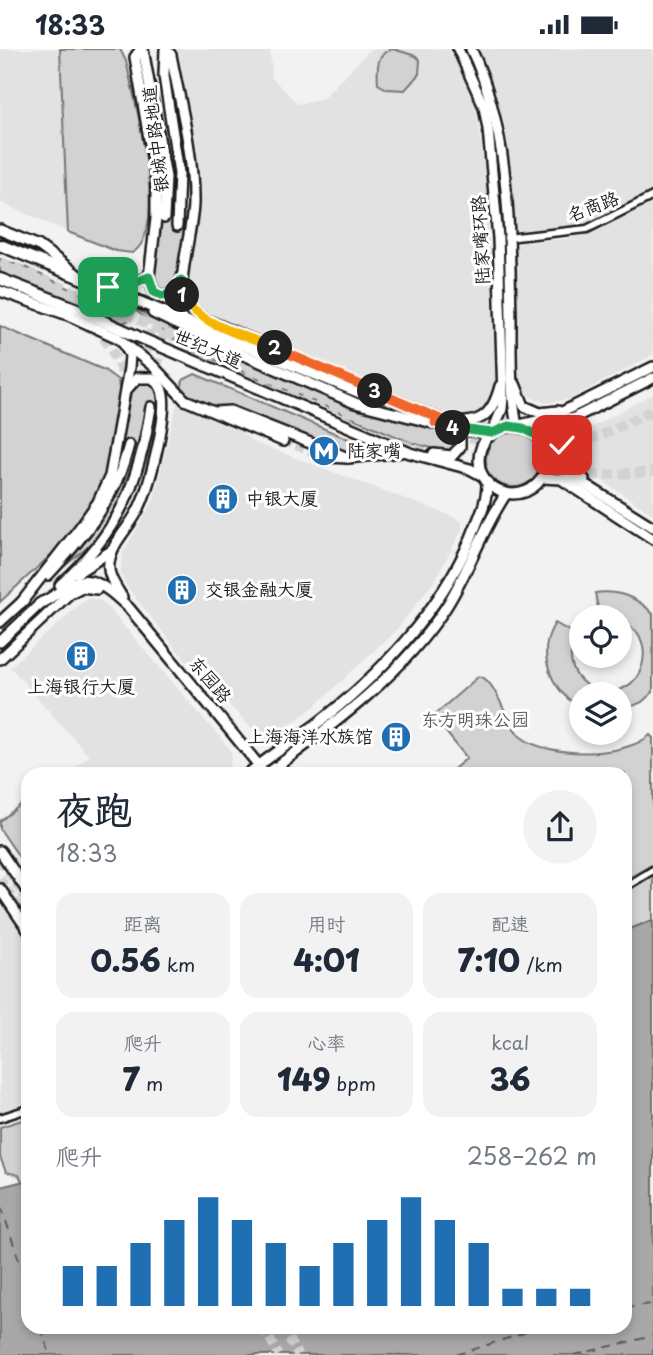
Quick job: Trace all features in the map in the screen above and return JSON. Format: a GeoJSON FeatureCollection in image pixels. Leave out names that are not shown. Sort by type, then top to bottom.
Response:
{"type":"FeatureCollection","features":[{"type":"Feature","properties":{"kind":"highway"},"geometry":{"type":"LineString","coordinates":[[120,294],[373,398]]}},
{"type":"Feature","properties":{"kind":"main road","name":"银城中路地道"},"geometry":{"type":"LineString","coordinates":[[142,49],[166,177],[164,218]]}},
{"type":"Feature","properties":{"kind":"main road"},"geometry":{"type":"LineString","coordinates":[[142,49],[135,57],[156,192],[149,277],[154,292],[163,296],[173,292],[181,280]]}},
{"type":"Feature","properties":{"kind":"main road","name":"银城中路地道"},"geometry":{"type":"LineString","coordinates":[[165,49],[164,76],[179,173],[177,226]]}},
{"type":"Feature","properties":{"kind":"main road"},"geometry":{"type":"LineString","coordinates":[[165,49],[171,55],[192,178],[191,230],[181,280],[182,297],[191,317],[204,328]]}},
{"type":"Feature","properties":{"kind":"main road","name":"陆家嘴环路"},"geometry":{"type":"LineString","coordinates":[[458,49],[484,107],[498,239],[502,409],[492,433]]}},
{"type":"Feature","properties":{"kind":"main road","name":"陆家嘴环路"},"geometry":{"type":"LineString","coordinates":[[471,49],[496,114],[509,238],[511,391],[517,426]]}},
{"type":"Feature","properties":{"kind":"main road"},"geometry":{"type":"LineString","coordinates":[[0,230],[39,246],[78,275],[108,287],[127,286],[149,277]]}},
{"type":"Feature","properties":{"kind":"main road","name":"世纪大道"},"geometry":{"type":"LineString","coordinates":[[1,246],[120,294]]}},
{"type":"Feature","properties":{"kind":"main road","name":"世纪大道"},"geometry":{"type":"LineString","coordinates":[[1,246],[355,403],[435,423],[492,433]]}},
{"type":"Feature","properties":{"kind":"main road","name":"世纪大道"},"geometry":{"type":"LineString","coordinates":[[0,279],[77,309],[414,454],[470,469],[485,479]]}},
{"type":"Feature","properties":{"kind":"main road"},"geometry":{"type":"LineString","coordinates":[[0,291],[118,338],[153,366],[179,396],[283,442]]}},
{"type":"Feature","properties":{"kind":"main road"},"geometry":{"type":"LineString","coordinates":[[182,297],[193,311],[204,319],[449,425],[460,439],[456,453],[447,456],[427,452],[394,452],[348,458],[327,457]]}},
{"type":"Feature","properties":{"kind":"main road"},"geometry":{"type":"LineString","coordinates":[[21,603],[98,502],[110,476],[130,355],[118,338]]}},
{"type":"Feature","properties":{"kind":"main road"},"geometry":{"type":"LineString","coordinates":[[256,767],[349,696],[392,655],[444,590],[485,504],[485,479],[480,467],[481,448],[492,433],[550,418],[653,367]]}},
{"type":"Feature","properties":{"kind":"main road"},"geometry":{"type":"LineString","coordinates":[[512,370],[521,401],[531,410],[552,412],[573,408]]}},
{"type":"Feature","properties":{"kind":"main road"},"geometry":{"type":"LineString","coordinates":[[125,395],[133,381],[146,376],[159,384],[163,404],[150,478],[140,508],[111,551],[108,566],[112,580],[129,608]]}},
{"type":"Feature","properties":{"kind":"main road"},"geometry":{"type":"LineString","coordinates":[[449,425],[469,423],[486,415],[497,398],[502,377]]}},
{"type":"Feature","properties":{"kind":"main road"},"geometry":{"type":"LineString","coordinates":[[485,479],[506,493],[527,492],[543,478],[558,429],[568,421],[653,378]]}},
{"type":"Feature","properties":{"kind":"main road"},"geometry":{"type":"LineString","coordinates":[[0,642],[67,579],[104,539],[125,505],[139,471],[151,407]]}},
{"type":"Feature","properties":{"kind":"main road"},"geometry":{"type":"LineString","coordinates":[[211,412],[230,411],[348,458]]}},
{"type":"Feature","properties":{"kind":"main road"},"geometry":{"type":"LineString","coordinates":[[568,421],[562,439],[563,457],[582,477],[603,491],[605,498]]}},
{"type":"Feature","properties":{"kind":"main road"},"geometry":{"type":"LineString","coordinates":[[517,426],[538,436],[548,456],[570,475],[653,527]]}},
{"type":"Feature","properties":{"kind":"main road"},"geometry":{"type":"LineString","coordinates":[[0,622],[87,533],[118,481],[129,445]]}},
{"type":"Feature","properties":{"kind":"main road"},"geometry":{"type":"LineString","coordinates":[[543,478],[561,478],[653,539]]}},
{"type":"Feature","properties":{"kind":"main road"},"geometry":{"type":"LineString","coordinates":[[275,767],[364,697],[428,633],[457,589],[506,493]]}},
{"type":"Feature","properties":{"kind":"main road"},"geometry":{"type":"LineString","coordinates":[[67,579],[111,551]]}},
{"type":"Feature","properties":{"kind":"main road"},"geometry":{"type":"LineString","coordinates":[[39,604],[51,599],[72,583],[86,580],[106,588],[129,608]]}},
{"type":"Feature","properties":{"kind":"main road"},"geometry":{"type":"LineString","coordinates":[[0,659],[76,590],[95,588],[129,608]]}},
{"type":"Feature","properties":{"kind":"main road","name":"东园路"},"geometry":{"type":"LineString","coordinates":[[129,608],[259,765]]}},
{"type":"Feature","properties":{"kind":"main road"},"geometry":{"type":"LineString","coordinates":[[0,851],[21,882]]}},
{"type":"Feature","properties":{"kind":"main road"},"geometry":{"type":"LineString","coordinates":[[0,889],[21,920]]}},
{"type":"Feature","properties":{"kind":"street","name":"名商路"},"geometry":{"type":"LineString","coordinates":[[498,239],[587,229],[653,196]]}},
{"type":"Feature","properties":{"kind":"street"},"geometry":{"type":"LineString","coordinates":[[632,883],[653,870]]}},
{"type":"Feature","properties":{"kind":"street"},"geometry":{"type":"LineString","coordinates":[[0,1118],[21,1111]]}},
{"type":"Feature","properties":{"kind":"shaded area"},"geometry":{"type":"Polygon","coordinates":[[[0,49],[60,49],[68,232],[0,202],[0,49]]]}},
{"type":"Feature","properties":{"kind":"shaded area"},"geometry":{"type":"Polygon","coordinates":[[[178,49],[270,49],[272,78],[298,104],[323,98],[371,49],[449,49],[467,80],[476,105],[487,188],[496,387],[494,399],[479,417],[450,421],[202,316],[188,304],[184,286],[196,220],[175,60],[178,49]]]}},
{"type":"Feature","properties":{"kind":"shaded area"},"geometry":{"type":"Polygon","coordinates":[[[477,49],[653,49],[653,192],[586,226],[516,230],[505,126],[494,88],[477,49]]]}},
{"type":"Feature","properties":{"kind":"shaded area"},"geometry":{"type":"Polygon","coordinates":[[[653,200],[653,355],[570,399],[547,403],[532,398],[520,386],[518,376],[516,246],[522,242],[568,239],[589,232],[653,200]]]}},
{"type":"Feature","properties":{"kind":"shaded area"},"geometry":{"type":"Polygon","coordinates":[[[653,394],[653,514],[583,468],[575,461],[569,448],[575,436],[653,394]]]}},
{"type":"Feature","properties":{"kind":"shaded area"},"geometry":{"type":"Polygon","coordinates":[[[177,404],[241,432],[253,442],[462,522],[462,530],[435,580],[398,628],[315,706],[272,738],[257,734],[176,649],[127,587],[120,573],[123,552],[153,502],[177,404]]]}},
{"type":"Feature","properties":{"kind":"shaded area"},"geometry":{"type":"Polygon","coordinates":[[[87,598],[100,600],[229,748],[232,756],[229,767],[75,767],[89,756],[10,667],[87,598]]]}},
{"type":"Feature","properties":{"kind":"shaded area"},"geometry":{"type":"Polygon","coordinates":[[[0,901],[21,931],[21,1106],[0,1114],[0,901]]]}},
{"type":"Feature","properties":{"kind":"shaded area"},"geometry":{"type":"Polygon","coordinates":[[[653,920],[653,1355],[0,1355],[0,1187],[21,1182],[21,1334],[632,1334],[632,928],[653,920]]]}},
{"type":"Feature","properties":{"kind":"green space"},"geometry":{"type":"Polygon","coordinates":[[[60,49],[120,49],[126,61],[142,132],[149,192],[149,219],[143,240],[132,253],[116,251],[68,232],[60,49]]]}},
{"type":"Feature","properties":{"kind":"green space"},"geometry":{"type":"Polygon","coordinates":[[[393,49],[416,56],[420,60],[419,74],[405,90],[387,89],[378,84],[381,57],[393,49]]]}},
{"type":"Feature","properties":{"kind":"green space"},"geometry":{"type":"Polygon","coordinates":[[[159,217],[174,218],[174,225],[188,227],[175,278],[167,293],[156,289],[154,282],[159,217]]]}},
{"type":"Feature","properties":{"kind":"green space"},"geometry":{"type":"Polygon","coordinates":[[[0,259],[27,268],[125,315],[128,321],[122,323],[0,273],[0,259]]]}},
{"type":"Feature","properties":{"kind":"green space"},"geometry":{"type":"Polygon","coordinates":[[[128,305],[192,338],[366,411],[449,432],[458,439],[458,446],[451,453],[412,443],[184,347],[128,305]]]}},
{"type":"Feature","properties":{"kind":"green space"},"geometry":{"type":"Polygon","coordinates":[[[0,326],[104,370],[118,380],[120,396],[107,475],[92,508],[65,542],[0,602],[0,326]]]}},
{"type":"Feature","properties":{"kind":"green space"},"geometry":{"type":"Polygon","coordinates":[[[195,374],[358,443],[361,439],[386,449],[347,453],[269,429],[185,394],[181,390],[183,380],[195,374]]]}},
{"type":"Feature","properties":{"kind":"green space"},"geometry":{"type":"Polygon","coordinates":[[[138,381],[153,382],[160,389],[160,409],[146,408],[130,482],[117,511],[101,536],[60,570],[96,529],[124,482],[135,447],[119,443],[127,397],[138,381]]]}},
{"type":"Feature","properties":{"kind":"green space"},"geometry":{"type":"Polygon","coordinates":[[[513,433],[532,441],[540,460],[532,479],[513,487],[494,479],[486,460],[494,441],[513,433]]]}},
{"type":"Feature","properties":{"kind":"green space"},"geometry":{"type":"Polygon","coordinates":[[[595,593],[611,593],[627,596],[641,603],[653,614],[653,692],[632,707],[631,682],[636,678],[644,659],[639,635],[632,628],[632,605],[597,605],[595,593]]]}},
{"type":"Feature","properties":{"kind":"green space"},"geometry":{"type":"Polygon","coordinates":[[[555,623],[569,631],[569,668],[573,668],[583,682],[569,682],[569,699],[554,681],[546,658],[549,635],[555,623]]]}},
{"type":"Feature","properties":{"kind":"green space","name":"东方明珠公园"},"geometry":{"type":"Polygon","coordinates":[[[479,676],[491,685],[515,731],[533,744],[549,749],[586,753],[623,748],[650,735],[653,738],[653,864],[632,876],[632,767],[456,767],[467,758],[433,716],[479,676]]]}},
{"type":"Feature","properties":{"kind":"green space"},"geometry":{"type":"Polygon","coordinates":[[[21,804],[21,860],[0,829],[0,821],[21,804]]]}},
{"type":"Feature","properties":{"kind":"green space"},"geometry":{"type":"Polygon","coordinates":[[[653,874],[653,920],[632,928],[632,887],[653,874]]]}},
{"type":"Feature","properties":{"kind":"green space"},"geometry":{"type":"Polygon","coordinates":[[[21,1120],[21,1179],[19,1175],[6,1172],[0,1157],[0,1127],[21,1120]]]}},
{"type":"Feature","properties":{"kind":"ferry route"},"geometry":{"type":"LineString","coordinates":[[1,1206],[21,1266]]}},
{"type":"Feature","properties":{"kind":"ferry route"},"geometry":{"type":"LineString","coordinates":[[632,1306],[653,1304]]}},
{"type":"Feature","properties":{"kind":"ferry route"},"geometry":{"type":"LineString","coordinates":[[43,1334],[50,1355]]}},
{"type":"Feature","properties":{"kind":"ferry route"},"geometry":{"type":"LineString","coordinates":[[456,1355],[521,1334]]}},
{"type":"Feature","properties":{"kind":"ferry route"},"geometry":{"type":"LineString","coordinates":[[574,1355],[653,1336]]}},
{"type":"Feature","properties":{"kind":"tunnel"},"geometry":{"type":"LineString","coordinates":[[129,445],[157,294],[164,218]]}},
{"type":"Feature","properties":{"kind":"tunnel"},"geometry":{"type":"LineString","coordinates":[[151,407],[169,300],[177,226]]}},
{"type":"Feature","properties":{"kind":"tunnel"},"geometry":{"type":"LineString","coordinates":[[0,262],[109,306],[214,355],[346,411],[446,436]]}},
{"type":"Feature","properties":{"kind":"tunnel"},"geometry":{"type":"LineString","coordinates":[[93,326],[111,349],[123,376],[131,433]]}},
{"type":"Feature","properties":{"kind":"tunnel"},"geometry":{"type":"LineString","coordinates":[[373,398],[446,436],[542,446],[595,438],[653,410]]}},
{"type":"Feature","properties":{"kind":"tunnel"},"geometry":{"type":"LineString","coordinates":[[387,439],[432,455]]}},
{"type":"Feature","properties":{"kind":"tunnel"},"geometry":{"type":"LineString","coordinates":[[283,441],[327,457]]}},
{"type":"Feature","properties":{"kind":"tunnel"},"geometry":{"type":"LineString","coordinates":[[468,466],[506,475],[552,476]]}},
{"type":"Feature","properties":{"kind":"tunnel"},"geometry":{"type":"LineString","coordinates":[[575,476],[653,472]]}},
{"type":"Feature","properties":{"kind":"tunnel"},"geometry":{"type":"LineString","coordinates":[[0,860],[21,891]]}},
{"type":"Feature","properties":{"kind":"tunnel"},"geometry":{"type":"LineString","coordinates":[[0,878],[21,912]]}},
{"type":"Feature","properties":{"kind":"tunnel"},"geometry":{"type":"LineString","coordinates":[[267,1334],[279,1355]]}},
{"type":"Feature","properties":{"kind":"tunnel"},"geometry":{"type":"LineString","coordinates":[[286,1334],[298,1355]]}},
{"type":"Feature","properties":{"kind":"place","name":"陆家嘴"},"geometry":{"type":"Point","coordinates":[324,451]}},
{"type":"Feature","properties":{"kind":"place","name":"中银大厦"},"geometry":{"type":"Point","coordinates":[223,499]}},
{"type":"Feature","properties":{"kind":"place","name":"交银金融大厦"},"geometry":{"type":"Point","coordinates":[182,590]}},
{"type":"Feature","properties":{"kind":"place","name":"上海银行大厦"},"geometry":{"type":"Point","coordinates":[81,656]}},
{"type":"Feature","properties":{"kind":"place","name":"上海海洋水族馆"},"geometry":{"type":"Point","coordinates":[396,737]}},
{"type":"Feature","properties":{"kind":"route"},"geometry":{"type":"LineString","coordinates":[[108,287],[127,286],[149,277],[154,292],[163,296],[173,292],[181,280],[182,297],[201,317],[447,422],[435,423],[479,433],[492,433],[508,426],[517,426],[538,436],[547,456],[551,439],[568,421],[562,445]]}}]}
